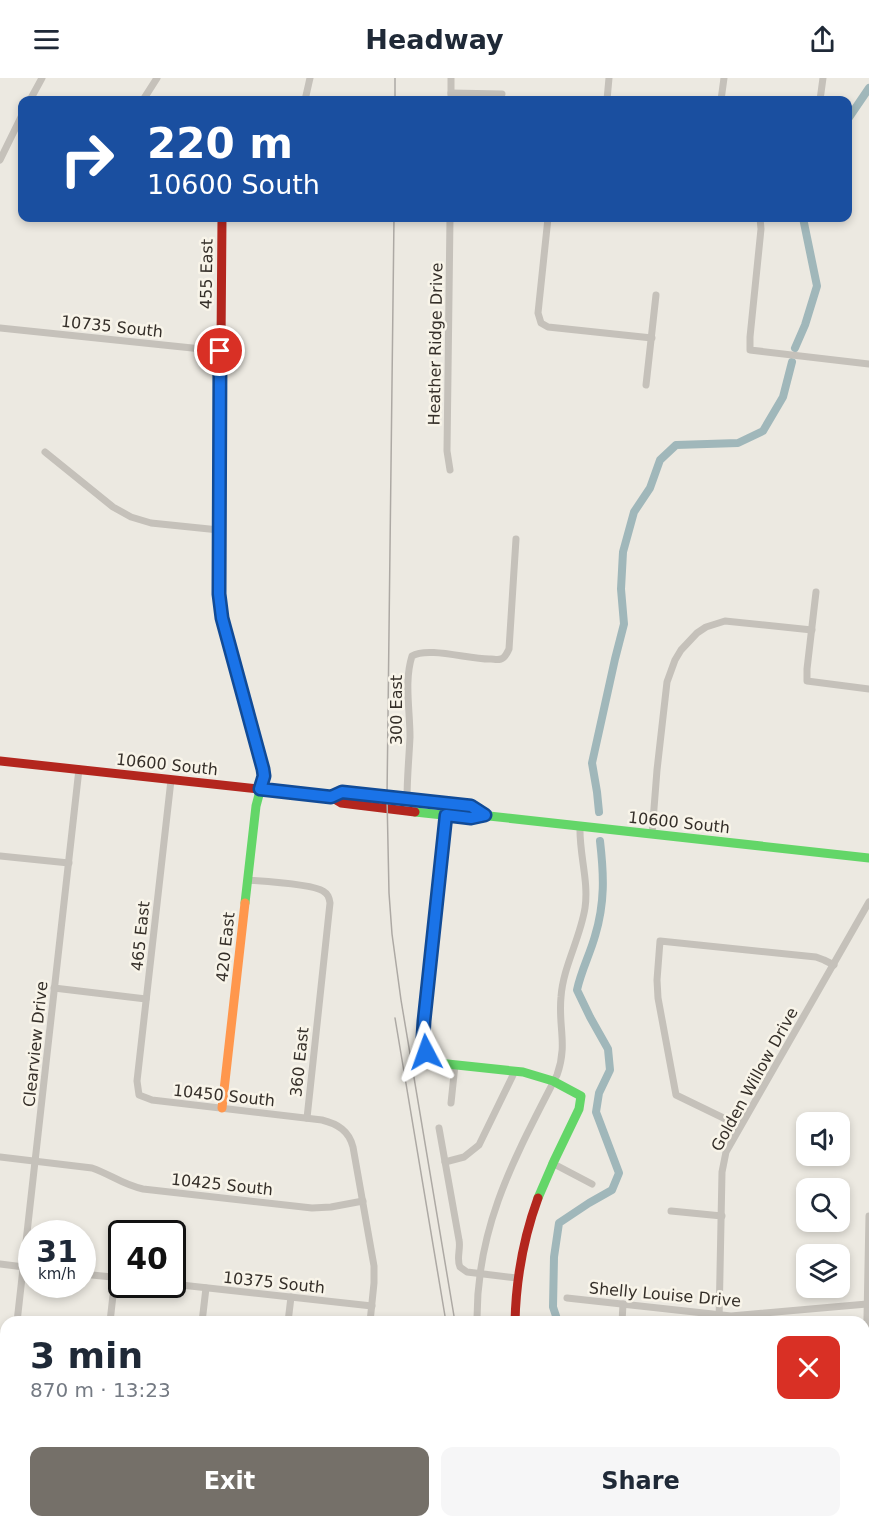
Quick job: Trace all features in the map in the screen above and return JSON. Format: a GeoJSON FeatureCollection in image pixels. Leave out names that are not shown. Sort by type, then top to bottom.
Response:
{"type":"FeatureCollection","features":[{"type":"Feature","properties":{"kind":"street"},"geometry":{"type":"LineString","coordinates":[[32,96],[42,78]]}},
{"type":"Feature","properties":{"kind":"street"},"geometry":{"type":"LineString","coordinates":[[146,96],[157,78]]}},
{"type":"Feature","properties":{"kind":"street"},"geometry":{"type":"LineString","coordinates":[[306,96],[310,78]]}},
{"type":"Feature","properties":{"kind":"street"},"geometry":{"type":"LineString","coordinates":[[451,78],[451,96]]}},
{"type":"Feature","properties":{"kind":"street"},"geometry":{"type":"LineString","coordinates":[[607,96],[609,78]]}},
{"type":"Feature","properties":{"kind":"street"},"geometry":{"type":"LineString","coordinates":[[722,96],[724,78]]}},
{"type":"Feature","properties":{"kind":"street"},"geometry":{"type":"LineString","coordinates":[[820,96],[822,78]]}},
{"type":"Feature","properties":{"kind":"street"},"geometry":{"type":"LineString","coordinates":[[468,96],[502,94]]}},
{"type":"Feature","properties":{"kind":"street"},"geometry":{"type":"LineString","coordinates":[[1,154],[18,122]]}},
{"type":"Feature","properties":{"kind":"street","name":"455 East"},"geometry":{"type":"LineString","coordinates":[[222,222],[219,594],[222,618],[263,769],[264,776],[260,789]]}},
{"type":"Feature","properties":{"kind":"street","name":"Heather Ridge Drive"},"geometry":{"type":"LineString","coordinates":[[450,222],[447,451],[450,470]]}},
{"type":"Feature","properties":{"kind":"street"},"geometry":{"type":"LineString","coordinates":[[548,222],[538,313],[541,323],[548,327],[652,338]]}},
{"type":"Feature","properties":{"kind":"street"},"geometry":{"type":"LineString","coordinates":[[760,222],[750,350],[869,364]]}},
{"type":"Feature","properties":{"kind":"street"},"geometry":{"type":"LineString","coordinates":[[646,385],[656,295]]}},
{"type":"Feature","properties":{"kind":"street","name":"10735 South"},"geometry":{"type":"LineString","coordinates":[[0,328],[220,351]]}},
{"type":"Feature","properties":{"kind":"street"},"geometry":{"type":"LineString","coordinates":[[45,452],[113,507],[131,518],[151,523],[219,530]]}},
{"type":"Feature","properties":{"kind":"street","name":"300 East"},"geometry":{"type":"LineString","coordinates":[[407,799],[410,735],[408,671],[412,656],[424,652],[501,659],[506,655],[509,649],[516,539]]}},
{"type":"Feature","properties":{"kind":"street"},"geometry":{"type":"LineString","coordinates":[[816,592],[807,681],[869,689]]}},
{"type":"Feature","properties":{"kind":"street"},"geometry":{"type":"LineString","coordinates":[[652,834],[666,693],[670,671],[681,650],[705,627],[725,621],[812,630]]}},
{"type":"Feature","properties":{"kind":"street","name":"10600 South"},"geometry":{"type":"LineString","coordinates":[[0,761],[331,797],[341,803],[471,818],[485,815],[869,858]]}},
{"type":"Feature","properties":{"kind":"street","name":"Clearview Drive"},"geometry":{"type":"LineString","coordinates":[[28,1220],[79,769]]}},
{"type":"Feature","properties":{"kind":"street","name":"465 East"},"geometry":{"type":"LineString","coordinates":[[139,1095],[137,1081],[171,780]]}},
{"type":"Feature","properties":{"kind":"street","name":"420 East"},"geometry":{"type":"LineString","coordinates":[[222,1108],[256,806],[260,789]]}},
{"type":"Feature","properties":{"kind":"street","name":"10600 South"},"geometry":{"type":"LineString","coordinates":[[331,797],[342,792],[471,806],[485,815]]}},
{"type":"Feature","properties":{"kind":"street"},"geometry":{"type":"LineString","coordinates":[[446,815],[423,1029],[426,1052],[429,1058],[438,1063],[537,1075],[581,1096],[579,1109],[552,1163],[528,1226],[520,1258],[514,1316]]}},
{"type":"Feature","properties":{"kind":"street"},"geometry":{"type":"LineString","coordinates":[[477,1316],[480,1273],[488,1233],[502,1187],[560,1068],[563,1053],[560,1008],[563,982],[586,900],[580,826]]}},
{"type":"Feature","properties":{"kind":"street"},"geometry":{"type":"LineString","coordinates":[[0,856],[69,863]]}},
{"type":"Feature","properties":{"kind":"street","name":"360 East"},"geometry":{"type":"LineString","coordinates":[[248,880],[317,887],[327,894],[330,903],[307,1118],[330,1122],[343,1129],[348,1134],[353,1147],[374,1266],[371,1316]]}},
{"type":"Feature","properties":{"kind":"street","name":"Golden Willow Drive"},"geometry":{"type":"LineString","coordinates":[[719,1316],[724,1159],[740,1126],[869,902]]}},
{"type":"Feature","properties":{"kind":"street"},"geometry":{"type":"LineString","coordinates":[[740,1126],[676,1095],[657,998],[660,941],[816,957],[834,965]]}},
{"type":"Feature","properties":{"kind":"street"},"geometry":{"type":"LineString","coordinates":[[54,988],[146,999]]}},
{"type":"Feature","properties":{"kind":"street"},"geometry":{"type":"LineString","coordinates":[[451,1103],[455,1065]]}},
{"type":"Feature","properties":{"kind":"street"},"geometry":{"type":"LineString","coordinates":[[445,1162],[464,1157],[479,1145],[515,1071]]}},
{"type":"Feature","properties":{"kind":"street","name":"10450 South"},"geometry":{"type":"LineString","coordinates":[[139,1095],[152,1100],[307,1118]]}},
{"type":"Feature","properties":{"kind":"street"},"geometry":{"type":"LineString","coordinates":[[439,1128],[460,1245],[459,1264],[464,1271],[517,1278]]}},
{"type":"Feature","properties":{"kind":"street","name":"10425 South"},"geometry":{"type":"LineString","coordinates":[[0,1157],[100,1171],[123,1184],[143,1189],[312,1208],[363,1201]]}},
{"type":"Feature","properties":{"kind":"street"},"geometry":{"type":"LineString","coordinates":[[552,1163],[592,1184]]}},
{"type":"Feature","properties":{"kind":"street"},"geometry":{"type":"LineString","coordinates":[[671,1211],[722,1216]]}},
{"type":"Feature","properties":{"kind":"street"},"geometry":{"type":"LineString","coordinates":[[867,1316],[869,1216]]}},
{"type":"Feature","properties":{"kind":"street"},"geometry":{"type":"LineString","coordinates":[[0,1264],[18,1266]]}},
{"type":"Feature","properties":{"kind":"street","name":"10375 South"},"geometry":{"type":"LineString","coordinates":[[186,1286],[372,1306]]}},
{"type":"Feature","properties":{"kind":"street"},"geometry":{"type":"LineString","coordinates":[[203,1316],[206,1288]]}},
{"type":"Feature","properties":{"kind":"street"},"geometry":{"type":"LineString","coordinates":[[289,1316],[291,1297]]}},
{"type":"Feature","properties":{"kind":"street","name":"Clearview Drive"},"geometry":{"type":"LineString","coordinates":[[18,1316],[20,1298]]}},
{"type":"Feature","properties":{"kind":"street"},"geometry":{"type":"LineString","coordinates":[[111,1316],[114,1298]]}},
{"type":"Feature","properties":{"kind":"street","name":"Shelly Louise Drive"},"geometry":{"type":"LineString","coordinates":[[567,1298],[705,1316]]}},
{"type":"Feature","properties":{"kind":"street"},"geometry":{"type":"LineString","coordinates":[[622,1316],[623,1304]]}},
{"type":"Feature","properties":{"kind":"street","name":"Shelly Louise Drive"},"geometry":{"type":"LineString","coordinates":[[737,1316],[867,1304]]}},
{"type":"Feature","properties":{"kind":"waterway"},"geometry":{"type":"LineString","coordinates":[[852,113],[869,88]]}},
{"type":"Feature","properties":{"kind":"waterway"},"geometry":{"type":"LineString","coordinates":[[795,348],[817,286],[804,222]]}},
{"type":"Feature","properties":{"kind":"waterway"},"geometry":{"type":"LineString","coordinates":[[599,812],[592,763],[624,624],[621,589],[623,552],[634,512],[650,488],[660,460],[676,445],[738,443],[763,431],[783,397],[792,362]]}},
{"type":"Feature","properties":{"kind":"waterway"},"geometry":{"type":"LineString","coordinates":[[556,1316],[553,1307],[554,1257],[559,1223],[612,1190],[619,1173],[596,1112],[599,1093],[610,1070],[608,1049],[577,990],[601,912],[603,877],[600,841]]}},
{"type":"Feature","properties":{"kind":"tram line"},"geometry":{"type":"LineString","coordinates":[[395,78],[395,96]]}},
{"type":"Feature","properties":{"kind":"tram line"},"geometry":{"type":"LineString","coordinates":[[394,222],[387,797],[389,893],[401,1000],[454,1316]]}},
{"type":"Feature","properties":{"kind":"tram line"},"geometry":{"type":"LineString","coordinates":[[395,1018],[445,1316]]}},
{"type":"Feature","properties":{"kind":"traffic: fast"},"geometry":{"type":"LineString","coordinates":[[221,610],[264,776],[256,806],[245,903]]}},
{"type":"Feature","properties":{"kind":"traffic: fast"},"geometry":{"type":"LineString","coordinates":[[331,797],[342,792],[471,806],[485,815]]}},
{"type":"Feature","properties":{"kind":"traffic: fast"},"geometry":{"type":"LineString","coordinates":[[415,812],[471,818],[489,816],[869,858]]}},
{"type":"Feature","properties":{"kind":"traffic: fast"},"geometry":{"type":"LineString","coordinates":[[446,815],[424,1021],[425,1045],[429,1055],[438,1063],[523,1072],[553,1081],[581,1096],[579,1109],[538,1198]]}},
{"type":"Feature","properties":{"kind":"traffic: slow"},"geometry":{"type":"LineString","coordinates":[[222,1108],[245,903]]}},
{"type":"Feature","properties":{"kind":"traffic: jam"},"geometry":{"type":"LineString","coordinates":[[221,610],[219,594],[222,222]]}},
{"type":"Feature","properties":{"kind":"traffic: jam"},"geometry":{"type":"LineString","coordinates":[[0,761],[331,797],[341,803],[415,812]]}},
{"type":"Feature","properties":{"kind":"traffic: jam"},"geometry":{"type":"LineString","coordinates":[[515,1316],[521,1259],[538,1198]]}},
{"type":"Feature","properties":{"kind":"route"},"geometry":{"type":"LineString","coordinates":[[220,351],[220,606],[263,769],[264,776],[260,789],[331,797],[342,792],[471,806],[485,815],[471,818],[446,815],[424,1021],[423,1037],[426,1052]]}}]}
